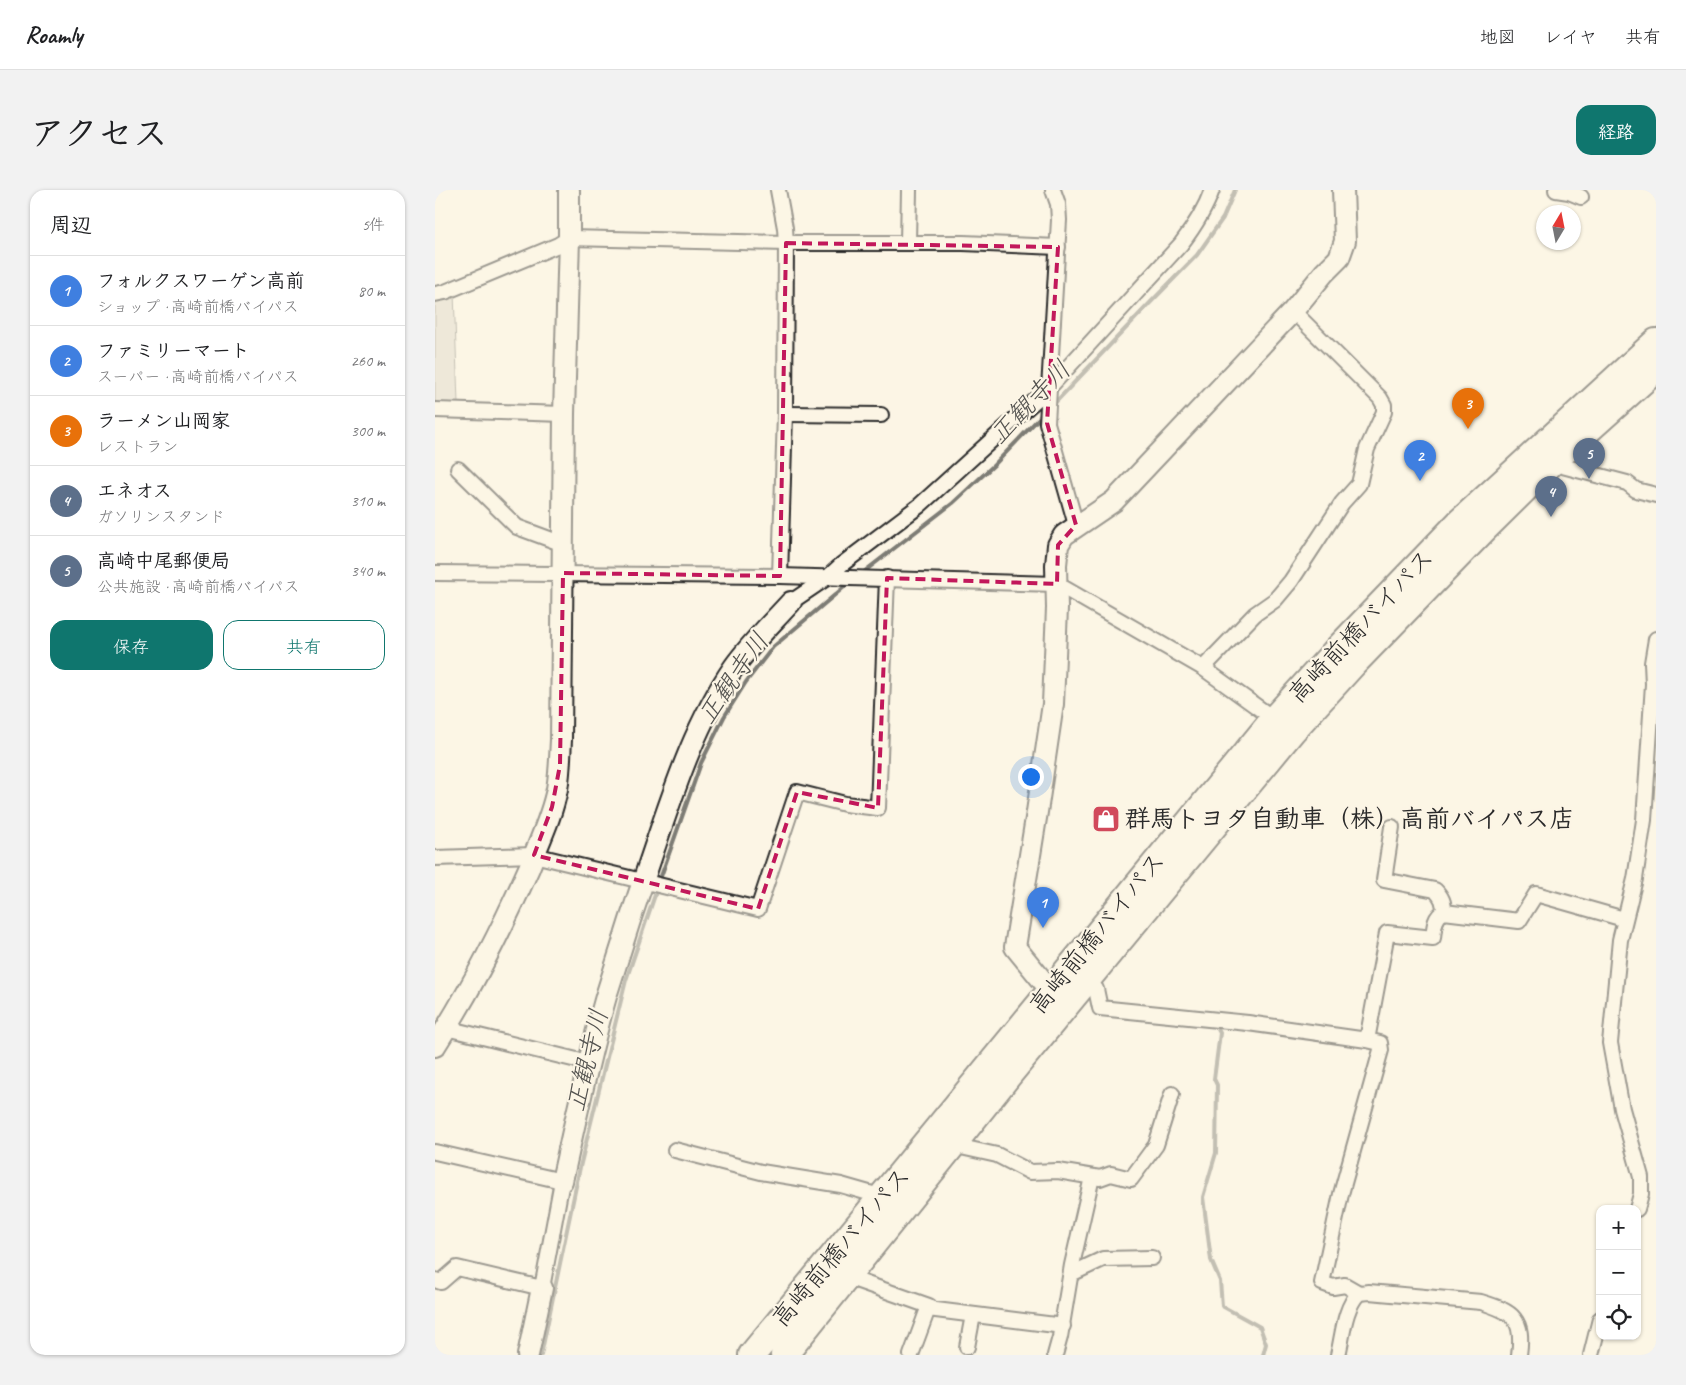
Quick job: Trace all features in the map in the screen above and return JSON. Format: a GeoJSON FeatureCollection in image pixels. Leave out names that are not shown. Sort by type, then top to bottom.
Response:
{"type":"FeatureCollection","features":[{"type":"Feature","properties":{"kind":"highway","name":"高崎前橋バイパス"},"geometry":{"type":"LineString","coordinates":[[752,1355],[1273,719],[1461,522],[1656,342]]}},
{"type":"Feature","properties":{"kind":"highway","name":"高崎前橋バイパス"},"geometry":{"type":"LineString","coordinates":[[785,1355],[1086,980],[1292,731],[1419,595],[1551,463],[1656,369]]}},
{"type":"Feature","properties":{"kind":"street"},"geometry":{"type":"LineString","coordinates":[[435,1046],[491,950],[515,901],[557,790],[560,765],[569,190]]}},
{"type":"Feature","properties":{"kind":"street"},"geometry":{"type":"LineString","coordinates":[[778,190],[786,243],[785,414],[780,576]]}},
{"type":"Feature","properties":{"kind":"street"},"geometry":{"type":"LineString","coordinates":[[908,242],[909,190]]}},
{"type":"Feature","properties":{"kind":"street"},"geometry":{"type":"LineString","coordinates":[[1053,190],[1058,204],[1058,247],[1047,423],[1076,525]]}},
{"type":"Feature","properties":{"kind":"street"},"geometry":{"type":"LineString","coordinates":[[528,1355],[562,1181],[607,994],[643,881],[687,754],[734,668],[757,638],[791,602],[828,577],[919,506],[1048,389],[1181,244],[1207,205],[1212,190]]}},
{"type":"Feature","properties":{"kind":"street"},"geometry":{"type":"LineString","coordinates":[[1051,988],[1015,947],[1053,704],[1058,545],[1063,534],[1114,501],[1293,311],[1339,258],[1345,241],[1343,190]]}},
{"type":"Feature","properties":{"kind":"street"},"geometry":{"type":"LineString","coordinates":[[1556,190],[1569,192],[1581,197]]}},
{"type":"Feature","properties":{"kind":"street"},"geometry":{"type":"LineString","coordinates":[[435,294],[445,292],[558,245],[569,238],[786,243],[908,242],[1058,247]]}},
{"type":"Feature","properties":{"kind":"street"},"geometry":{"type":"LineString","coordinates":[[1203,668],[1255,614],[1275,600],[1291,581],[1342,503],[1359,484],[1367,449],[1384,412],[1384,405],[1380,398],[1293,311]]}},
{"type":"Feature","properties":{"kind":"street"},"geometry":{"type":"LineString","coordinates":[[435,410],[564,414]]}},
{"type":"Feature","properties":{"kind":"street"},"geometry":{"type":"LineString","coordinates":[[785,414],[881,415]]}},
{"type":"Feature","properties":{"kind":"street"},"geometry":{"type":"LineString","coordinates":[[1551,463],[1627,483],[1635,490],[1656,495]]}},
{"type":"Feature","properties":{"kind":"street"},"geometry":{"type":"LineString","coordinates":[[458,469],[517,527],[563,544]]}},
{"type":"Feature","properties":{"kind":"street"},"geometry":{"type":"LineString","coordinates":[[435,573],[780,576],[1057,584],[1203,668],[1273,719]]}},
{"type":"Feature","properties":{"kind":"street"},"geometry":{"type":"LineString","coordinates":[[791,602],[798,588],[799,577]]}},
{"type":"Feature","properties":{"kind":"street"},"geometry":{"type":"LineString","coordinates":[[435,858],[534,855],[758,909],[797,792],[845,804],[878,808],[887,578]]}},
{"type":"Feature","properties":{"kind":"street"},"geometry":{"type":"LineString","coordinates":[[1638,1205],[1641,1194],[1641,1177],[1622,1109],[1610,1043],[1619,940],[1635,879],[1644,820],[1656,639]]}},
{"type":"Feature","properties":{"kind":"street"},"geometry":{"type":"LineString","coordinates":[[1392,827],[1385,880],[1435,890],[1441,896],[1444,903],[1444,912]]}},
{"type":"Feature","properties":{"kind":"street"},"geometry":{"type":"LineString","coordinates":[[1367,1040],[1387,934],[1433,938],[1436,918],[1444,912],[1519,921],[1536,894],[1624,919]]}},
{"type":"Feature","properties":{"kind":"street"},"geometry":{"type":"LineString","coordinates":[[1086,980],[1096,989],[1100,1008],[1248,1023],[1380,1043],[1381,1050],[1341,1194],[1322,1283],[1333,1287],[1345,1285],[1359,1293],[1481,1302],[1499,1308],[1510,1313],[1518,1323],[1520,1333],[1519,1355]]}},
{"type":"Feature","properties":{"kind":"street"},"geometry":{"type":"LineString","coordinates":[[446,1028],[589,1063]]}},
{"type":"Feature","properties":{"kind":"street"},"geometry":{"type":"LineString","coordinates":[[952,1145],[997,1156],[1030,1172],[1058,1171],[1100,1178],[1111,1174],[1131,1179],[1156,1145],[1172,1094]]}},
{"type":"Feature","properties":{"kind":"street"},"geometry":{"type":"LineString","coordinates":[[675,1150],[761,1172],[841,1185],[883,1196]]}},
{"type":"Feature","properties":{"kind":"street"},"geometry":{"type":"LineString","coordinates":[[435,1152],[562,1181]]}},
{"type":"Feature","properties":{"kind":"street"},"geometry":{"type":"LineString","coordinates":[[1055,1355],[1063,1326],[1071,1274],[1092,1177]]}},
{"type":"Feature","properties":{"kind":"street"},"geometry":{"type":"LineString","coordinates":[[1071,1274],[1103,1259],[1152,1258]]}},
{"type":"Feature","properties":{"kind":"street"},"geometry":{"type":"LineString","coordinates":[[435,1280],[441,1282],[457,1268],[542,1288]]}},
{"type":"Feature","properties":{"kind":"street"},"geometry":{"type":"LineString","coordinates":[[847,1277],[929,1306],[911,1355]]}},
{"type":"Feature","properties":{"kind":"street"},"geometry":{"type":"LineString","coordinates":[[1338,1355],[1349,1309],[1354,1298],[1359,1293]]}},
{"type":"Feature","properties":{"kind":"street"},"geometry":{"type":"LineString","coordinates":[[928,1309],[1063,1326]]}},
{"type":"Feature","properties":{"kind":"street"},"geometry":{"type":"LineString","coordinates":[[967,1347],[973,1315]]}},
{"type":"Feature","properties":{"kind":"street"},"geometry":{"type":"LineString","coordinates":[[1591,1355],[1596,1335]]}},
{"type":"Feature","properties":{"kind":"highlighted area"},"geometry":{"type":"Polygon","coordinates":[[[786,243],[1058,247],[1047,423],[1076,525],[1058,545],[1057,584],[887,578],[878,808],[797,792],[758,909],[534,855],[552,807],[560,765],[563,573],[780,576],[786,243]]]}},
{"type":"Feature","properties":{"kind":"shaded area"},"geometry":{"type":"Polygon","coordinates":[[[454,293],[458,403],[435,403],[435,298],[454,293]]]}},
{"type":"Feature","properties":{"kind":"waterway","name":"正観寺川"},"geometry":{"type":"LineString","coordinates":[[1052,406],[1197,255],[1223,218],[1235,190]]}},
{"type":"Feature","properties":{"kind":"waterway","name":"正観寺川"},"geometry":{"type":"LineString","coordinates":[[861,574],[953,503],[994,465],[1043,414]]}},
{"type":"Feature","properties":{"kind":"waterway","name":"正観寺川"},"geometry":{"type":"LineString","coordinates":[[659,882],[701,763],[724,717],[746,682],[773,647],[849,583]]}},
{"type":"Feature","properties":{"kind":"waterway","name":"正観寺川"},"geometry":{"type":"LineString","coordinates":[[541,1355],[580,1167],[626,980],[657,889]]}},
{"type":"Feature","properties":{"kind":"waterway"},"geometry":{"type":"LineString","coordinates":[[1215,1024],[1220,1033],[1214,1079],[1217,1085],[1216,1153],[1203,1197],[1211,1260],[1220,1281],[1222,1306],[1260,1327],[1266,1344],[1263,1355]]}},
{"type":"Feature","properties":{"kind":"place","name":"ラーメン山岡家"},"geometry":{"type":"Point","coordinates":[1468,429]}},
{"type":"Feature","properties":{"kind":"place","name":"高崎中尾郵便局"},"geometry":{"type":"Point","coordinates":[1589,479]}},
{"type":"Feature","properties":{"kind":"place","name":"ファミリーマート"},"geometry":{"type":"Point","coordinates":[1420,481]}},
{"type":"Feature","properties":{"kind":"place","name":"エネオス"},"geometry":{"type":"Point","coordinates":[1551,517]}},
{"type":"Feature","properties":{"kind":"place","name":"群馬トヨタ自動車（株）高前バイパス店"},"geometry":{"type":"Point","coordinates":[1106,819]}},
{"type":"Feature","properties":{"kind":"place","name":"フォルクスワーゲン高前"},"geometry":{"type":"Point","coordinates":[1043,928]}}]}
